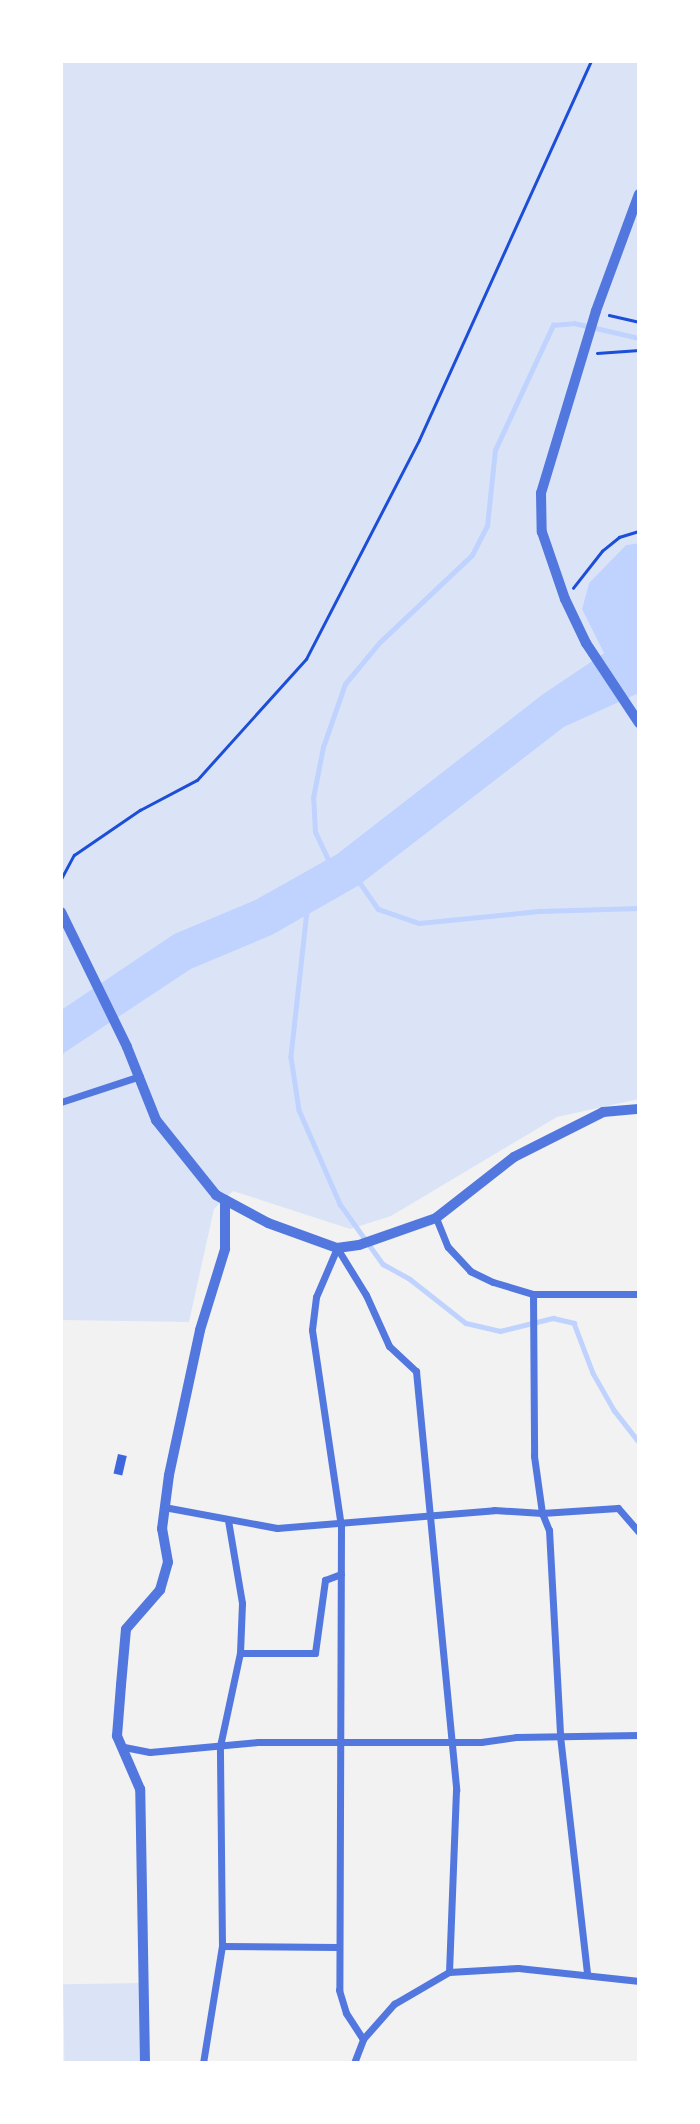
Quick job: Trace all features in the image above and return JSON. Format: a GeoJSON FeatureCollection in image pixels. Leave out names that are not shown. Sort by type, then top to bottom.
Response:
{"type":"FeatureCollection","features":[{"type":"Feature","properties":{"kind":"street"},"geometry":{"type":"LineString","coordinates":[[639,194],[595,315],[541,493],[542,532],[565,599],[586,643],[639,723]]}},
{"type":"Feature","properties":{"kind":"street"},"geometry":{"type":"LineString","coordinates":[[61,912],[127,1046],[156,1120],[216,1195],[268,1223],[337,1248],[359,1245],[436,1218],[514,1157],[603,1112],[639,1108]]}},
{"type":"Feature","properties":{"kind":"street"},"geometry":{"type":"LineString","coordinates":[[61,1102],[140,1076]]}},
{"type":"Feature","properties":{"kind":"street"},"geometry":{"type":"LineString","coordinates":[[145,2063],[140,1788],[124,1746],[117,1736],[126,1629],[160,1590],[168,1562],[162,1529],[164,1507],[200,1330],[225,1249],[225,1200]]}},
{"type":"Feature","properties":{"kind":"street"},"geometry":{"type":"LineString","coordinates":[[436,1218],[447,1247],[470,1271],[533,1294],[639,1294]]}},
{"type":"Feature","properties":{"kind":"street"},"geometry":{"type":"LineString","coordinates":[[337,1248],[366,1295],[389,1346],[416,1371],[432,1514],[430,1559],[453,1742],[456,1854],[449,1972]]}},
{"type":"Feature","properties":{"kind":"street"},"geometry":{"type":"LineString","coordinates":[[337,1248],[316,1297],[312,1330],[341,1526],[337,1947],[339,1990],[346,2013],[363,2039]]}},
{"type":"Feature","properties":{"kind":"street"},"geometry":{"type":"LineString","coordinates":[[533,1294],[534,1456],[541,1513],[549,1530],[560,1737],[587,1974]]}},
{"type":"Feature","properties":{"kind":"street"},"geometry":{"type":"LineString","coordinates":[[164,1507],[277,1528],[341,1526],[362,1518],[618,1508],[639,1532]]}},
{"type":"Feature","properties":{"kind":"street"},"geometry":{"type":"LineString","coordinates":[[204,2063],[222,1946],[219,1746],[240,1653],[242,1604],[228,1520]]}},
{"type":"Feature","properties":{"kind":"street"},"geometry":{"type":"LineString","coordinates":[[240,1653],[315,1653],[325,1580],[341,1574]]}},
{"type":"Feature","properties":{"kind":"street"},"geometry":{"type":"LineString","coordinates":[[124,1746],[150,1752],[341,1740],[453,1742],[639,1735]]}},
{"type":"Feature","properties":{"kind":"street"},"geometry":{"type":"LineString","coordinates":[[222,1946],[337,1947]]}},
{"type":"Feature","properties":{"kind":"street"},"geometry":{"type":"LineString","coordinates":[[354,2063],[363,2039],[394,2004],[449,1972],[518,1968],[639,1981]]}},
{"type":"Feature","properties":{"kind":"path"},"geometry":{"type":"LineString","coordinates":[[61,879],[74,855],[140,810],[197,780],[306,659],[419,440],[591,61]]}},
{"type":"Feature","properties":{"kind":"path"},"geometry":{"type":"LineString","coordinates":[[595,315],[639,322]]}},
{"type":"Feature","properties":{"kind":"path"},"geometry":{"type":"LineString","coordinates":[[584,350],[639,350]]}},
{"type":"Feature","properties":{"kind":"path"},"geometry":{"type":"LineString","coordinates":[[565,599],[602,551],[619,537],[639,531]]}},
{"type":"Feature","properties":{"kind":"shaded area"},"geometry":{"type":"Polygon","coordinates":[[[61,61],[639,61],[639,543],[626,545],[589,583],[582,609],[605,652],[543,694],[337,854],[255,900],[174,934],[61,1010],[61,61]]]}},
{"type":"Feature","properties":{"kind":"shaded area"},"geometry":{"type":"Polygon","coordinates":[[[639,693],[639,1099],[557,1117],[391,1216],[350,1229],[233,1191],[214,1209],[189,1322],[61,1320],[61,1055],[191,969],[272,935],[358,886],[564,727],[639,693]]]}},
{"type":"Feature","properties":{"kind":"shaded area"},"geometry":{"type":"Polygon","coordinates":[[[139,1983],[140,2063],[64,2063],[63,1984],[139,1983]]]}},
{"type":"Feature","properties":{"kind":"water"},"geometry":{"type":"Polygon","coordinates":[[[639,543],[639,693],[564,727],[358,886],[272,935],[191,969],[61,1055],[61,1010],[174,934],[255,900],[337,854],[543,694],[604,653],[582,609],[589,583],[626,545],[639,543]]]}},
{"type":"Feature","properties":{"kind":"building"},"geometry":{"type":"Polygon","coordinates":[[[118,1454],[127,1456],[122,1476],[114,1473],[118,1454]]]}},
{"type":"Feature","properties":{"kind":"waterway"},"geometry":{"type":"LineString","coordinates":[[329,862],[315,832],[313,798],[323,747],[345,684],[379,643],[472,555],[487,526],[495,450],[553,325],[574,323],[639,338]]}},
{"type":"Feature","properties":{"kind":"waterway"},"geometry":{"type":"LineString","coordinates":[[358,880],[378,909],[419,923],[540,911],[639,908]]}},
{"type":"Feature","properties":{"kind":"waterway"},"geometry":{"type":"LineString","coordinates":[[307,911],[291,1057],[299,1110],[340,1204],[383,1264],[410,1279],[466,1323],[500,1331],[553,1318],[574,1323],[593,1373],[614,1410],[639,1442]]}}]}
